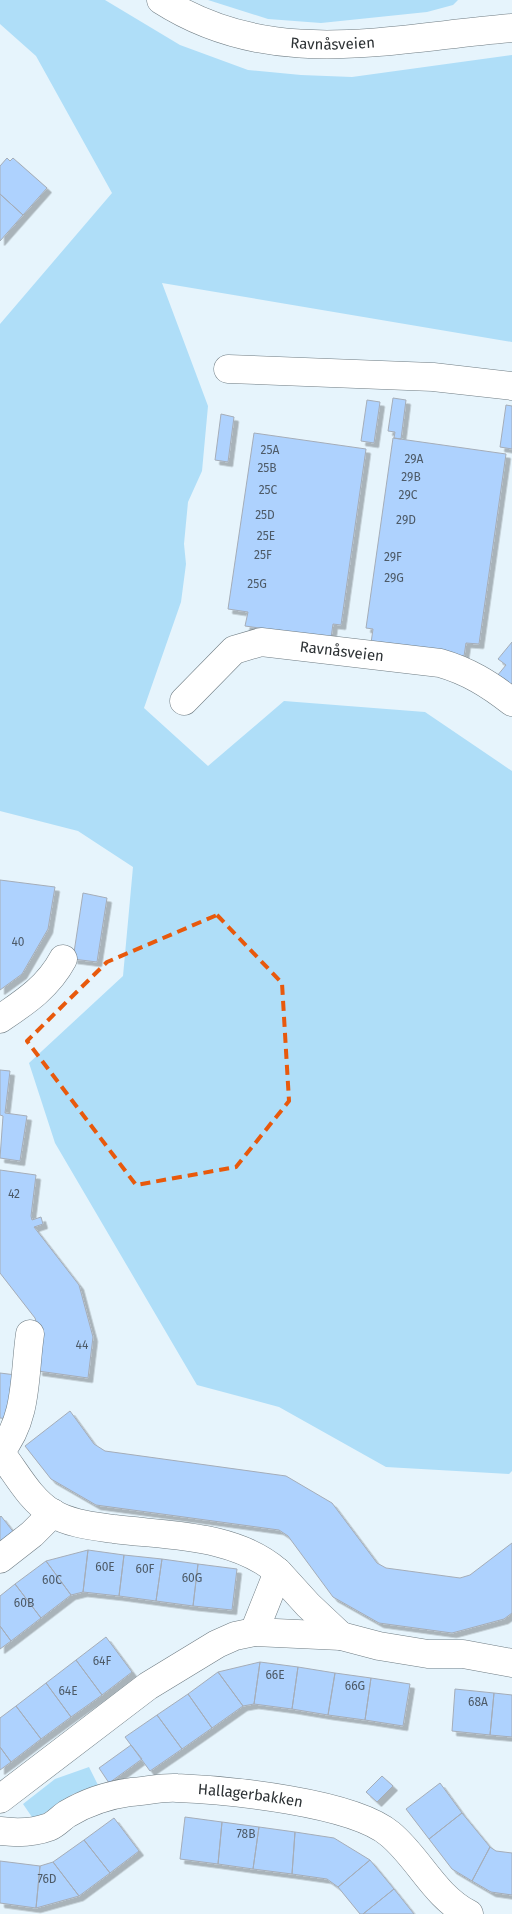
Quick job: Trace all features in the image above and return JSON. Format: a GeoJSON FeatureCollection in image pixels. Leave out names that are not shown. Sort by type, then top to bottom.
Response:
{"type":"FeatureCollection","features":[{"type":"Feature","properties":{"kind":"street","name":"Ravnåsveien"},"geometry":{"type":"LineString","coordinates":[[161,0],[191,17],[223,30],[263,41],[290,44],[354,45],[512,28]]}},
{"type":"Feature","properties":{"kind":"street"},"geometry":{"type":"LineString","coordinates":[[228,369],[433,377],[512,386]]}},
{"type":"Feature","properties":{"kind":"street","name":"Ravnåsveien"},"geometry":{"type":"LineString","coordinates":[[184,701],[234,650],[260,642],[440,663],[462,669],[512,702]]}},
{"type":"Feature","properties":{"kind":"street"},"geometry":{"type":"LineString","coordinates":[[0,1019],[36,994],[55,974],[63,959]]}},
{"type":"Feature","properties":{"kind":"street"},"geometry":{"type":"LineString","coordinates":[[30,1334],[18,1425],[10,1441],[0,1452],[38,1503],[52,1513],[87,1526],[227,1545],[253,1553],[278,1572],[308,1605],[341,1636]]}},
{"type":"Feature","properties":{"kind":"street"},"geometry":{"type":"LineString","coordinates":[[0,1559],[32,1534],[52,1513]]}},
{"type":"Feature","properties":{"kind":"street"},"geometry":{"type":"LineString","coordinates":[[254,1632],[278,1572]]}},
{"type":"Feature","properties":{"kind":"street"},"geometry":{"type":"LineString","coordinates":[[0,1799],[148,1686],[217,1644],[254,1632],[341,1636],[379,1646],[428,1654],[463,1654],[512,1663]]}},
{"type":"Feature","properties":{"kind":"street","name":"Hallagerbakken"},"geometry":{"type":"LineString","coordinates":[[0,1831],[38,1830],[51,1826],[91,1802],[116,1794],[175,1788],[320,1806],[372,1822],[389,1833],[406,1850],[444,1897],[456,1908],[469,1914]]}},
{"type":"Feature","properties":{"kind":"highlighted area"},"geometry":{"type":"Polygon","coordinates":[[[217,915],[282,983],[289,1101],[236,1167],[136,1185],[27,1041],[107,962],[217,915]]]}},
{"type":"Feature","properties":{"kind":"shaded area"},"geometry":{"type":"Polygon","coordinates":[[[0,0],[105,0],[180,45],[248,70],[352,77],[512,55],[512,342],[162,283],[208,406],[202,471],[188,502],[184,544],[186,564],[181,602],[144,708],[208,766],[284,701],[425,712],[512,771],[512,1471],[509,1474],[386,1467],[279,1407],[197,1385],[55,1143],[29,1063],[123,976],[133,867],[78,831],[0,811],[0,324],[112,193],[36,56],[0,24],[0,0]]]}},
{"type":"Feature","properties":{"kind":"shaded area"},"geometry":{"type":"Polygon","coordinates":[[[208,0],[458,0],[453,5],[427,12],[321,23],[268,19],[208,0]]]}},
{"type":"Feature","properties":{"kind":"shaded area"},"geometry":{"type":"Polygon","coordinates":[[[89,1767],[98,1785],[73,1794],[34,1820],[23,1804],[55,1779],[89,1767]]]}},
{"type":"Feature","properties":{"kind":"building"},"geometry":{"type":"Polygon","coordinates":[[[7,158],[10,161],[13,158],[47,188],[23,215],[0,194],[0,166],[7,158]]]}},
{"type":"Feature","properties":{"kind":"building"},"geometry":{"type":"Polygon","coordinates":[[[0,194],[23,215],[0,241],[0,194]]]}},
{"type":"Feature","properties":{"kind":"building"},"geometry":{"type":"Polygon","coordinates":[[[393,398],[406,400],[401,439],[394,438],[395,432],[388,431],[393,398]]]}},
{"type":"Feature","properties":{"kind":"building"},"geometry":{"type":"Polygon","coordinates":[[[367,400],[380,402],[374,443],[361,441],[367,400]]]}},
{"type":"Feature","properties":{"kind":"building"},"geometry":{"type":"Polygon","coordinates":[[[506,405],[512,406],[512,449],[500,447],[506,405]]]}},
{"type":"Feature","properties":{"kind":"building"},"geometry":{"type":"Polygon","coordinates":[[[221,414],[234,417],[228,462],[215,460],[221,414]]]}},
{"type":"Feature","properties":{"kind":"building"},"geometry":{"type":"Polygon","coordinates":[[[254,433],[366,449],[341,625],[333,624],[331,638],[245,626],[248,612],[228,609],[254,433]]]}},
{"type":"Feature","properties":{"kind":"building"},"geometry":{"type":"Polygon","coordinates":[[[393,438],[506,454],[479,644],[466,643],[464,656],[371,643],[373,629],[366,628],[393,438]]]}},
{"type":"Feature","properties":{"kind":"building"},"geometry":{"type":"Polygon","coordinates":[[[512,642],[512,688],[497,676],[506,665],[498,659],[512,642]]]}},
{"type":"Feature","properties":{"kind":"building"},"geometry":{"type":"Polygon","coordinates":[[[0,880],[55,887],[48,929],[22,974],[0,990],[0,880]]]}},
{"type":"Feature","properties":{"kind":"building"},"geometry":{"type":"Polygon","coordinates":[[[83,893],[107,898],[97,962],[73,959],[83,893]]]}},
{"type":"Feature","properties":{"kind":"building"},"geometry":{"type":"Polygon","coordinates":[[[0,1070],[10,1071],[5,1113],[27,1116],[20,1161],[0,1158],[3,1116],[0,1115],[0,1070]]]}},
{"type":"Feature","properties":{"kind":"building"},"geometry":{"type":"Polygon","coordinates":[[[0,1170],[36,1175],[32,1220],[41,1217],[43,1224],[34,1227],[79,1285],[93,1337],[88,1378],[38,1371],[39,1331],[35,1318],[0,1273],[0,1170]]]}},
{"type":"Feature","properties":{"kind":"building"},"geometry":{"type":"Polygon","coordinates":[[[0,1373],[16,1375],[11,1419],[0,1418],[0,1373]]]}},
{"type":"Feature","properties":{"kind":"building"},"geometry":{"type":"Polygon","coordinates":[[[70,1411],[94,1444],[105,1451],[286,1476],[332,1503],[377,1563],[386,1568],[460,1578],[470,1575],[512,1543],[512,1613],[504,1619],[452,1633],[379,1623],[333,1597],[288,1536],[279,1530],[96,1505],[51,1479],[25,1446],[70,1411]]]}},
{"type":"Feature","properties":{"kind":"building"},"geometry":{"type":"Polygon","coordinates":[[[0,1517],[15,1534],[0,1546],[0,1517]]]}},
{"type":"Feature","properties":{"kind":"building"},"geometry":{"type":"Polygon","coordinates":[[[88,1550],[124,1555],[119,1596],[83,1592],[88,1550]]]}},
{"type":"Feature","properties":{"kind":"building"},"geometry":{"type":"Polygon","coordinates":[[[88,1550],[83,1592],[71,1595],[46,1561],[88,1550]]]}},
{"type":"Feature","properties":{"kind":"building"},"geometry":{"type":"Polygon","coordinates":[[[124,1555],[162,1559],[156,1601],[119,1596],[124,1555]]]}},
{"type":"Feature","properties":{"kind":"building"},"geometry":{"type":"Polygon","coordinates":[[[162,1559],[198,1564],[193,1606],[156,1601],[162,1559]]]}},
{"type":"Feature","properties":{"kind":"building"},"geometry":{"type":"Polygon","coordinates":[[[46,1561],[71,1595],[41,1618],[15,1584],[46,1561]]]}},
{"type":"Feature","properties":{"kind":"building"},"geometry":{"type":"Polygon","coordinates":[[[198,1564],[237,1569],[232,1610],[193,1606],[198,1564]]]}},
{"type":"Feature","properties":{"kind":"building"},"geometry":{"type":"Polygon","coordinates":[[[15,1584],[41,1618],[11,1641],[0,1626],[0,1596],[15,1584]]]}},
{"type":"Feature","properties":{"kind":"building"},"geometry":{"type":"Polygon","coordinates":[[[0,1626],[11,1641],[0,1649],[0,1626]]]}},
{"type":"Feature","properties":{"kind":"building"},"geometry":{"type":"Polygon","coordinates":[[[106,1637],[132,1672],[102,1695],[76,1660],[106,1637]]]}},
{"type":"Feature","properties":{"kind":"building"},"geometry":{"type":"Polygon","coordinates":[[[76,1660],[102,1695],[71,1717],[46,1683],[76,1660]]]}},
{"type":"Feature","properties":{"kind":"building"},"geometry":{"type":"Polygon","coordinates":[[[260,1662],[298,1667],[292,1709],[254,1704],[260,1662]]]}},
{"type":"Feature","properties":{"kind":"building"},"geometry":{"type":"Polygon","coordinates":[[[260,1662],[254,1704],[243,1706],[218,1672],[260,1662]]]}},
{"type":"Feature","properties":{"kind":"building"},"geometry":{"type":"Polygon","coordinates":[[[298,1667],[335,1673],[328,1715],[292,1709],[298,1667]]]}},
{"type":"Feature","properties":{"kind":"building"},"geometry":{"type":"Polygon","coordinates":[[[218,1672],[243,1706],[212,1728],[188,1694],[218,1672]]]}},
{"type":"Feature","properties":{"kind":"building"},"geometry":{"type":"Polygon","coordinates":[[[335,1673],[371,1678],[365,1720],[328,1715],[335,1673]]]}},
{"type":"Feature","properties":{"kind":"building"},"geometry":{"type":"Polygon","coordinates":[[[371,1678],[410,1684],[403,1726],[365,1720],[371,1678]]]}},
{"type":"Feature","properties":{"kind":"building"},"geometry":{"type":"Polygon","coordinates":[[[46,1683],[71,1717],[41,1739],[16,1706],[46,1683]]]}},
{"type":"Feature","properties":{"kind":"building"},"geometry":{"type":"Polygon","coordinates":[[[455,1689],[494,1693],[490,1735],[452,1731],[455,1689]]]}},
{"type":"Feature","properties":{"kind":"building"},"geometry":{"type":"Polygon","coordinates":[[[494,1693],[512,1695],[512,1737],[490,1735],[494,1693]]]}},
{"type":"Feature","properties":{"kind":"building"},"geometry":{"type":"Polygon","coordinates":[[[188,1694],[212,1728],[182,1749],[157,1715],[188,1694]]]}},
{"type":"Feature","properties":{"kind":"building"},"geometry":{"type":"Polygon","coordinates":[[[16,1706],[41,1739],[11,1762],[0,1747],[0,1718],[16,1706]]]}},
{"type":"Feature","properties":{"kind":"building"},"geometry":{"type":"Polygon","coordinates":[[[157,1715],[182,1749],[150,1771],[125,1737],[157,1715]]]}},
{"type":"Feature","properties":{"kind":"building"},"geometry":{"type":"Polygon","coordinates":[[[131,1745],[142,1759],[109,1783],[99,1768],[131,1745]]]}},
{"type":"Feature","properties":{"kind":"building"},"geometry":{"type":"Polygon","coordinates":[[[0,1747],[11,1762],[0,1770],[0,1747]]]}},
{"type":"Feature","properties":{"kind":"building"},"geometry":{"type":"Polygon","coordinates":[[[382,1776],[393,1786],[377,1802],[366,1792],[382,1776]]]}},
{"type":"Feature","properties":{"kind":"building"},"geometry":{"type":"Polygon","coordinates":[[[440,1783],[462,1813],[429,1839],[406,1809],[440,1783]]]}},
{"type":"Feature","properties":{"kind":"building"},"geometry":{"type":"Polygon","coordinates":[[[462,1813],[490,1847],[472,1881],[452,1869],[429,1839],[462,1813]]]}},
{"type":"Feature","properties":{"kind":"building"},"geometry":{"type":"Polygon","coordinates":[[[185,1817],[222,1822],[218,1864],[180,1859],[185,1817]]]}},
{"type":"Feature","properties":{"kind":"building"},"geometry":{"type":"Polygon","coordinates":[[[114,1818],[139,1851],[110,1873],[84,1840],[114,1818]]]}},
{"type":"Feature","properties":{"kind":"building"},"geometry":{"type":"Polygon","coordinates":[[[222,1822],[259,1827],[253,1869],[218,1864],[222,1822]]]}},
{"type":"Feature","properties":{"kind":"building"},"geometry":{"type":"Polygon","coordinates":[[[259,1827],[295,1832],[292,1874],[253,1869],[259,1827]]]}},
{"type":"Feature","properties":{"kind":"building"},"geometry":{"type":"Polygon","coordinates":[[[295,1832],[334,1838],[370,1860],[338,1887],[327,1879],[292,1874],[295,1832]]]}},
{"type":"Feature","properties":{"kind":"building"},"geometry":{"type":"Polygon","coordinates":[[[84,1840],[110,1873],[79,1896],[53,1862],[84,1840]]]}},
{"type":"Feature","properties":{"kind":"building"},"geometry":{"type":"Polygon","coordinates":[[[490,1847],[496,1851],[512,1853],[512,1895],[491,1892],[472,1881],[490,1847]]]}},
{"type":"Feature","properties":{"kind":"building"},"geometry":{"type":"Polygon","coordinates":[[[370,1860],[394,1889],[363,1914],[360,1914],[338,1887],[370,1860]]]}},
{"type":"Feature","properties":{"kind":"building"},"geometry":{"type":"Polygon","coordinates":[[[0,1861],[40,1866],[36,1908],[0,1903],[0,1861]]]}},
{"type":"Feature","properties":{"kind":"building"},"geometry":{"type":"Polygon","coordinates":[[[53,1862],[79,1896],[36,1908],[40,1866],[53,1862]]]}},
{"type":"Feature","properties":{"kind":"building"},"geometry":{"type":"Polygon","coordinates":[[[394,1889],[414,1914],[363,1914],[394,1889]]]}}]}
